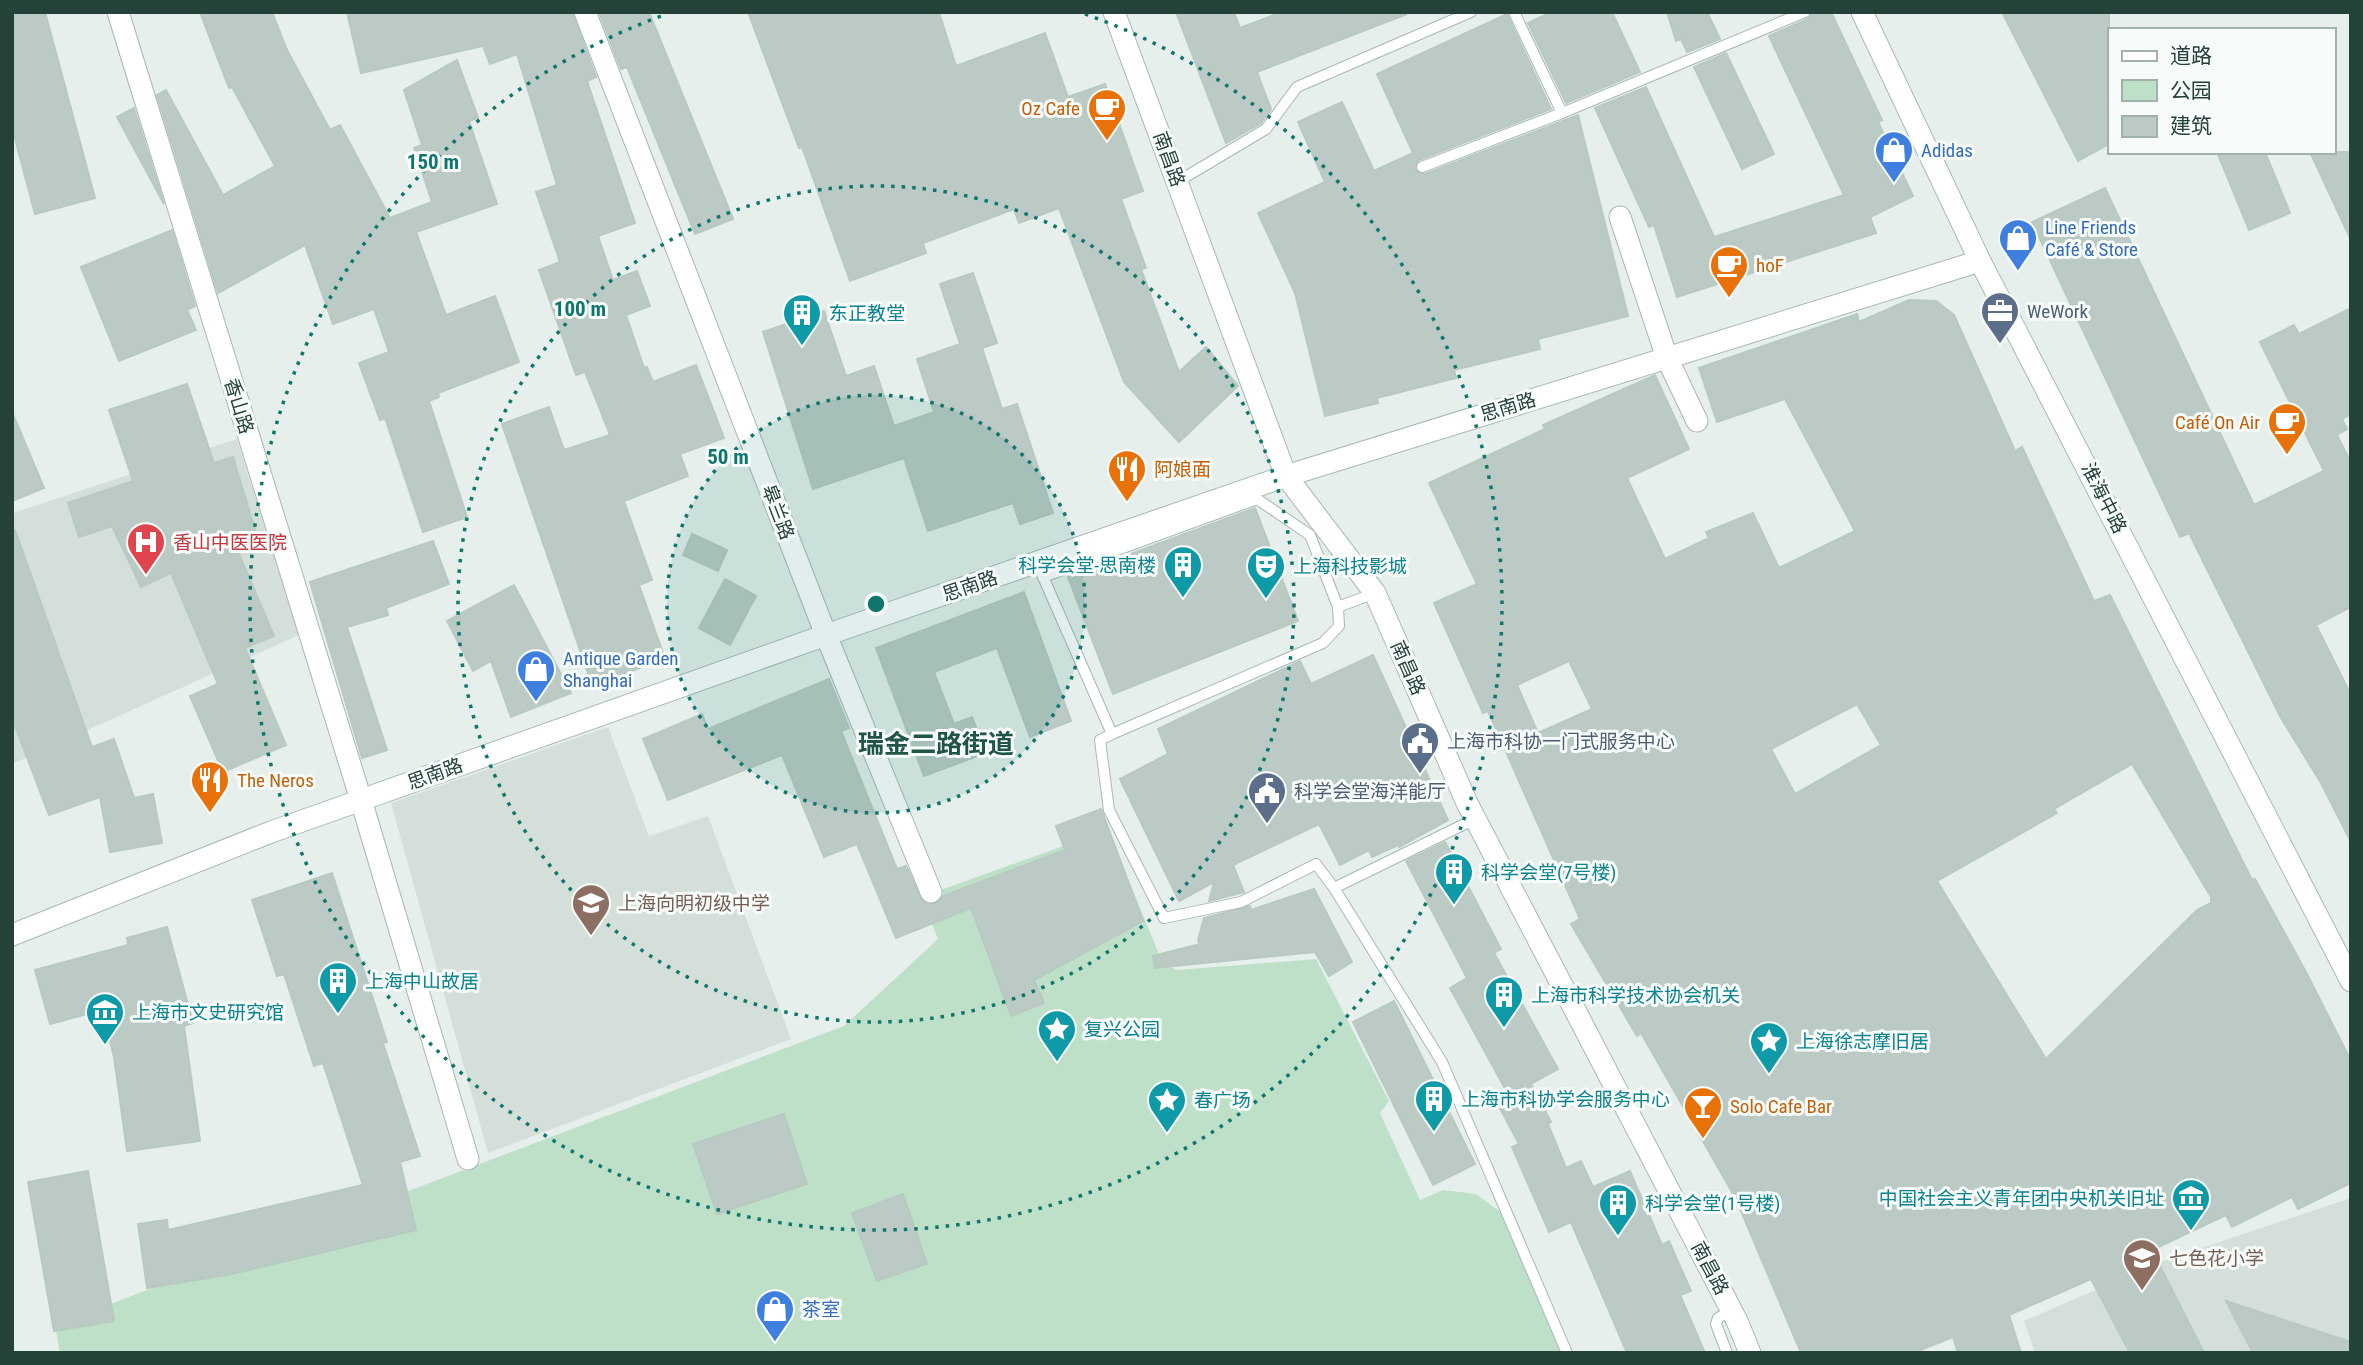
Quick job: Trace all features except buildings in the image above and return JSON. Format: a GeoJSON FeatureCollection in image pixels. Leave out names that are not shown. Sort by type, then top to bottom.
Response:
{"type":"FeatureCollection","features":[{"type":"Feature","properties":{"kind":"street","name":"香山路"},"geometry":{"type":"LineString","coordinates":[[118,12],[361,800],[468,1159]]}},
{"type":"Feature","properties":{"kind":"street","name":"皋兰路"},"geometry":{"type":"LineString","coordinates":[[585,12],[826,635],[931,892]]}},
{"type":"Feature","properties":{"kind":"street","name":"南昌路"},"geometry":{"type":"LineString","coordinates":[[1114,12],[1286,476],[1375,593],[1475,819],[1732,1310],[1750,1353]]}},
{"type":"Feature","properties":{"kind":"street","name":"淮海中路"},"geometry":{"type":"LineString","coordinates":[[1862,12],[1980,261],[2351,981]]}},
{"type":"Feature","properties":{"kind":"street"},"geometry":{"type":"LineString","coordinates":[[1620,217],[1667,358],[1697,421]]}},
{"type":"Feature","properties":{"kind":"street","name":"思南路"},"geometry":{"type":"LineString","coordinates":[[12,935],[361,800],[826,635],[1040,570],[1286,476],[1980,261]]}},
{"type":"Feature","properties":{"kind":"lane"},"geometry":{"type":"LineString","coordinates":[[1177,182],[1266,129],[1297,87],[1471,12]]}},
{"type":"Feature","properties":{"kind":"lane"},"geometry":{"type":"LineString","coordinates":[[1514,12],[1562,113]]}},
{"type":"Feature","properties":{"kind":"lane"},"geometry":{"type":"LineString","coordinates":[[1422,167],[1562,113],[1805,12]]}},
{"type":"Feature","properties":{"kind":"lane"},"geometry":{"type":"LineString","coordinates":[[1112,734],[1040,570],[1257,499],[1310,534],[1338,607],[1339,626],[1323,643],[1100,740],[1109,810],[1164,918],[1241,902],[1316,864],[1334,888],[1442,1062],[1567,1353]]}},
{"type":"Feature","properties":{"kind":"lane"},"geometry":{"type":"LineString","coordinates":[[1338,607],[1375,593]]}},
{"type":"Feature","properties":{"kind":"lane"},"geometry":{"type":"LineString","coordinates":[[1334,888],[1475,819]]}},
{"type":"Feature","properties":{"kind":"lane"},"geometry":{"type":"LineString","coordinates":[[1727,1353],[1716,1324],[1717,1318],[1732,1310]]}},
{"type":"Feature","properties":{"kind":"shaded area","name":"香山中医医院"},"geometry":{"type":"Polygon","coordinates":[[[237,439],[299,635],[12,764],[12,516],[16,512],[237,439]]]}},
{"type":"Feature","properties":{"kind":"shaded area","name":"上海向明初级中学"},"geometry":{"type":"Polygon","coordinates":[[[608,727],[649,836],[708,816],[791,1039],[488,1153],[391,803],[608,727]]]}},
{"type":"Feature","properties":{"kind":"shaded area"},"geometry":{"type":"Polygon","coordinates":[[[2351,1198],[2351,1353],[2035,1353],[2024,1321],[2160,1262],[2351,1198]]]}},
{"type":"Feature","properties":{"kind":"green space","name":"复兴公园"},"geometry":{"type":"Polygon","coordinates":[[[1108,830],[1163,964],[1177,970],[1316,959],[1389,1101],[1380,1113],[1420,1200],[1443,1190],[1476,1194],[1506,1216],[1563,1353],[60,1353],[55,1325],[844,1026],[938,939],[921,897],[1108,830]]]}},
{"type":"Feature","properties":{"kind":"place","name":"Oz Cafe"},"geometry":{"type":"Point","coordinates":[1107,142]}},
{"type":"Feature","properties":{"kind":"place","name":"Adidas"},"geometry":{"type":"Point","coordinates":[1894,184]}},
{"type":"Feature","properties":{"kind":"place","name":"Line Friends Café & Store"},"geometry":{"type":"Point","coordinates":[2018,272]}},
{"type":"Feature","properties":{"kind":"place","name":"hoF"},"geometry":{"type":"Point","coordinates":[1729,299]}},
{"type":"Feature","properties":{"kind":"place","name":"WeWork"},"geometry":{"type":"Point","coordinates":[2000,345]}},
{"type":"Feature","properties":{"kind":"place","name":"东正教堂"},"geometry":{"type":"Point","coordinates":[802,347]}},
{"type":"Feature","properties":{"kind":"place","name":"Café On Air"},"geometry":{"type":"Point","coordinates":[2287,456]}},
{"type":"Feature","properties":{"kind":"place","name":"阿娘面"},"geometry":{"type":"Point","coordinates":[1127,503]}},
{"type":"Feature","properties":{"kind":"place","name":"香山中医医院"},"geometry":{"type":"Point","coordinates":[146,576]}},
{"type":"Feature","properties":{"kind":"place","name":"科学会堂-思南楼"},"geometry":{"type":"Point","coordinates":[1183,599]}},
{"type":"Feature","properties":{"kind":"place","name":"上海科技影城"},"geometry":{"type":"Point","coordinates":[1266,600]}},
{"type":"Feature","properties":{"kind":"place","name":"Antique Garden Shanghai"},"geometry":{"type":"Point","coordinates":[536,703]}},
{"type":"Feature","properties":{"kind":"place","name":"上海市科协一门式服务中心"},"geometry":{"type":"Point","coordinates":[1420,775]}},
{"type":"Feature","properties":{"kind":"place","name":"The Neros"},"geometry":{"type":"Point","coordinates":[210,814]}},
{"type":"Feature","properties":{"kind":"place","name":"科学会堂海洋能厅"},"geometry":{"type":"Point","coordinates":[1267,825]}},
{"type":"Feature","properties":{"kind":"place","name":"科学会堂(7号楼)"},"geometry":{"type":"Point","coordinates":[1454,906]}},
{"type":"Feature","properties":{"kind":"place","name":"上海向明初级中学"},"geometry":{"type":"Point","coordinates":[591,937]}},
{"type":"Feature","properties":{"kind":"place","name":"上海中山故居"},"geometry":{"type":"Point","coordinates":[338,1015]}},
{"type":"Feature","properties":{"kind":"place","name":"上海市科学技术协会机关"},"geometry":{"type":"Point","coordinates":[1504,1029]}},
{"type":"Feature","properties":{"kind":"place","name":"上海市文史研究馆"},"geometry":{"type":"Point","coordinates":[105,1046]}},
{"type":"Feature","properties":{"kind":"place","name":"复兴公园"},"geometry":{"type":"Point","coordinates":[1057,1063]}},
{"type":"Feature","properties":{"kind":"place","name":"上海徐志摩旧居"},"geometry":{"type":"Point","coordinates":[1769,1075]}},
{"type":"Feature","properties":{"kind":"place","name":"上海市科协学会服务中心"},"geometry":{"type":"Point","coordinates":[1434,1133]}},
{"type":"Feature","properties":{"kind":"place","name":"春广场"},"geometry":{"type":"Point","coordinates":[1167,1134]}},
{"type":"Feature","properties":{"kind":"place","name":"Solo Cafe Bar"},"geometry":{"type":"Point","coordinates":[1703,1140]}},
{"type":"Feature","properties":{"kind":"place","name":"中国社会主义青年团中央机关旧址"},"geometry":{"type":"Point","coordinates":[2191,1232]}},
{"type":"Feature","properties":{"kind":"place","name":"科学会堂(1号楼)"},"geometry":{"type":"Point","coordinates":[1618,1237]}},
{"type":"Feature","properties":{"kind":"place","name":"七色花小学"},"geometry":{"type":"Point","coordinates":[2142,1292]}},
{"type":"Feature","properties":{"kind":"place","name":"茶室"},"geometry":{"type":"Point","coordinates":[775,1343]}},
{"type":"Feature","properties":{"kind":"district","name":"瑞金二路街道"},"geometry":{"type":"Point","coordinates":[936,744]}}]}
